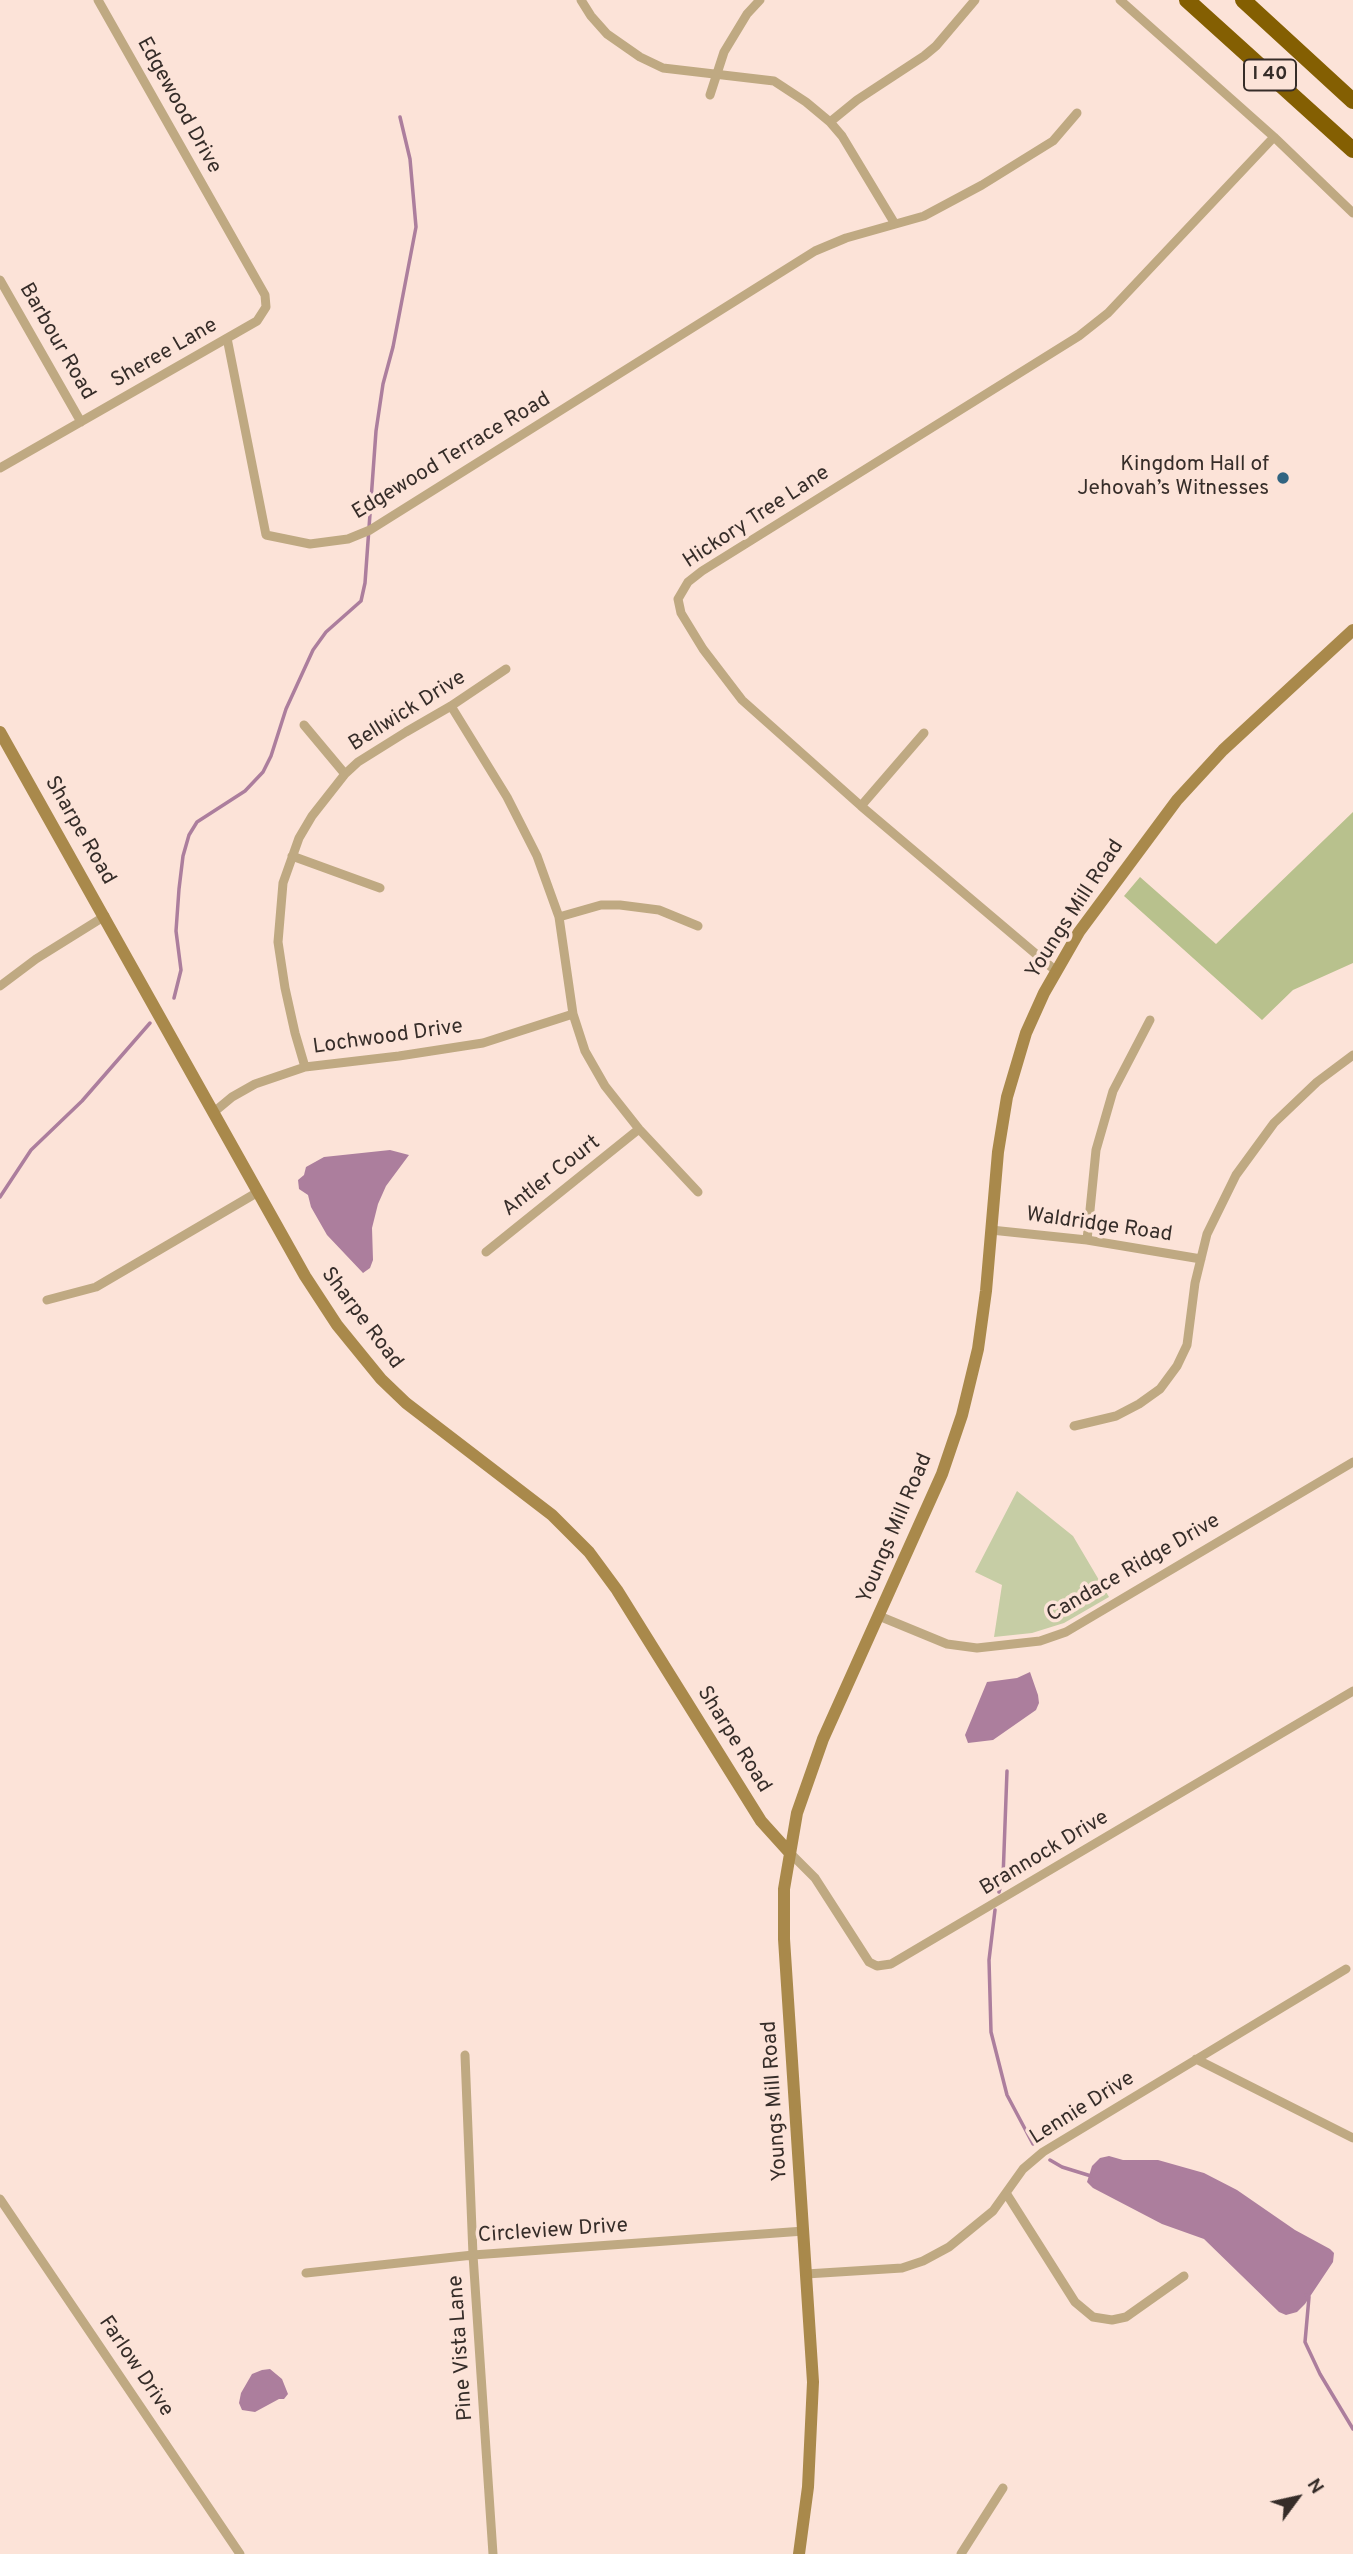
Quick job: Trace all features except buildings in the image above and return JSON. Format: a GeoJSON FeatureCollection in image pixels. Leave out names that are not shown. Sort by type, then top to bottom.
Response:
{"type":"FeatureCollection","features":[{"type":"Feature","properties":{"kind":"highway","name":"I 40"},"geometry":{"type":"LineString","coordinates":[[1187,0],[1353,150]]}},
{"type":"Feature","properties":{"kind":"highway","name":"I 40"},"geometry":{"type":"LineString","coordinates":[[1243,0],[1353,101]]}},
{"type":"Feature","properties":{"kind":"street","name":"Edgewood Drive"},"geometry":{"type":"LineString","coordinates":[[98,0],[228,230]]}},
{"type":"Feature","properties":{"kind":"street"},"geometry":{"type":"LineString","coordinates":[[581,0],[607,34],[640,57],[663,68],[774,81],[830,122],[842,136],[895,224],[925,216],[982,185],[1053,141],[1077,113]]}},
{"type":"Feature","properties":{"kind":"street"},"geometry":{"type":"LineString","coordinates":[[710,94],[724,52],[747,14],[760,0]]}},
{"type":"Feature","properties":{"kind":"street"},"geometry":{"type":"LineString","coordinates":[[830,122],[857,100],[936,46],[975,0]]}},
{"type":"Feature","properties":{"kind":"street"},"geometry":{"type":"LineString","coordinates":[[1120,0],[1273,137],[1353,213]]}},
{"type":"Feature","properties":{"kind":"street","name":"Hickory Tree Lane"},"geometry":{"type":"LineString","coordinates":[[1056,971],[861,806],[742,700],[730,688],[681,613],[678,598],[688,582],[702,571],[1079,336],[1108,313],[1273,137]]}},
{"type":"Feature","properties":{"kind":"street","name":"Edgewood Terrace Road"},"geometry":{"type":"LineString","coordinates":[[228,338],[266,535],[310,544],[334,542],[370,530],[815,251],[846,238],[895,224]]}},
{"type":"Feature","properties":{"kind":"street","name":"Sheree Lane"},"geometry":{"type":"LineString","coordinates":[[0,468],[257,321],[266,307],[265,295],[228,230]]}},
{"type":"Feature","properties":{"kind":"street","name":"Barbour Road"},"geometry":{"type":"LineString","coordinates":[[0,280],[81,422]]}},
{"type":"Feature","properties":{"kind":"street","name":"Youngs Mill Road"},"geometry":{"type":"LineString","coordinates":[[799,2554],[812,2435],[813,2382],[784,1939],[785,1889],[797,1814],[823,1739],[942,1474],[962,1415],[978,1349],[998,1152],[1007,1097],[1026,1033],[1056,971],[1079,932],[1135,854],[1192,783],[1223,750],[1353,629]]}},
{"type":"Feature","properties":{"kind":"street","name":"Bellwick Drive"},"geometry":{"type":"LineString","coordinates":[[305,1067],[285,988],[278,942],[283,883],[292,856],[312,816],[345,774],[381,747],[451,706],[506,669]]}},
{"type":"Feature","properties":{"kind":"street"},"geometry":{"type":"LineString","coordinates":[[451,706],[526,831],[559,916],[573,1014],[586,1051],[605,1086],[639,1129],[698,1192]]}},
{"type":"Feature","properties":{"kind":"street"},"geometry":{"type":"LineString","coordinates":[[304,725],[345,774]]}},
{"type":"Feature","properties":{"kind":"street","name":"Sharpe Road"},"geometry":{"type":"LineString","coordinates":[[0,732],[304,1276],[337,1325],[381,1379],[405,1403],[552,1515],[589,1552],[617,1590],[761,1821],[789,1852]]}},
{"type":"Feature","properties":{"kind":"street"},"geometry":{"type":"LineString","coordinates":[[861,806],[924,733]]}},
{"type":"Feature","properties":{"kind":"street"},"geometry":{"type":"LineString","coordinates":[[292,856],[380,888]]}},
{"type":"Feature","properties":{"kind":"street"},"geometry":{"type":"LineString","coordinates":[[559,916],[601,905],[620,905],[659,910],[698,926]]}},
{"type":"Feature","properties":{"kind":"street"},"geometry":{"type":"LineString","coordinates":[[0,986],[36,959],[104,916]]}},
{"type":"Feature","properties":{"kind":"street","name":"Lochwood Drive"},"geometry":{"type":"LineString","coordinates":[[214,1112],[232,1097],[255,1084],[305,1067],[399,1056],[484,1042],[573,1014]]}},
{"type":"Feature","properties":{"kind":"street"},"geometry":{"type":"LineString","coordinates":[[1087,1240],[1096,1150],[1113,1091],[1150,1020]]}},
{"type":"Feature","properties":{"kind":"street"},"geometry":{"type":"LineString","coordinates":[[1074,1426],[1116,1416],[1160,1389],[1177,1366],[1187,1345],[1195,1283],[1207,1234],[1236,1175],[1274,1123],[1317,1082],[1353,1055]]}},
{"type":"Feature","properties":{"kind":"street","name":"Antler Court"},"geometry":{"type":"LineString","coordinates":[[485,1252],[639,1129]]}},
{"type":"Feature","properties":{"kind":"street"},"geometry":{"type":"LineString","coordinates":[[47,1300],[96,1287],[258,1192]]}},
{"type":"Feature","properties":{"kind":"street","name":"Waldridge Road"},"geometry":{"type":"LineString","coordinates":[[991,1230],[1087,1240],[1201,1259]]}},
{"type":"Feature","properties":{"kind":"street","name":"Candace Ridge Drive"},"geometry":{"type":"LineString","coordinates":[[879,1616],[947,1644],[977,1648],[1040,1641],[1066,1632],[1353,1462]]}},
{"type":"Feature","properties":{"kind":"street","name":"Brannock Drive"},"geometry":{"type":"LineString","coordinates":[[789,1852],[815,1878],[869,1962],[877,1966],[891,1964],[1353,1691]]}},
{"type":"Feature","properties":{"kind":"street","name":"Lennie Drive"},"geometry":{"type":"LineString","coordinates":[[806,2274],[902,2268],[923,2261],[948,2247],[993,2211],[1023,2169],[1043,2152],[1346,1969]]}},
{"type":"Feature","properties":{"kind":"street","name":"Pine Vista Lane"},"geometry":{"type":"LineString","coordinates":[[465,2055],[473,2255],[493,2554]]}},
{"type":"Feature","properties":{"kind":"street"},"geometry":{"type":"LineString","coordinates":[[1196,2059],[1353,2138]]}},
{"type":"Feature","properties":{"kind":"street"},"geometry":{"type":"LineString","coordinates":[[1006,2193],[1075,2302],[1094,2317],[1112,2320],[1126,2316],[1184,2276]]}},
{"type":"Feature","properties":{"kind":"street","name":"Farlow Drive"},"geometry":{"type":"LineString","coordinates":[[0,2199],[240,2554]]}},
{"type":"Feature","properties":{"kind":"street","name":"Circleview Drive"},"geometry":{"type":"LineString","coordinates":[[306,2273],[473,2255],[804,2231]]}},
{"type":"Feature","properties":{"kind":"street"},"geometry":{"type":"LineString","coordinates":[[961,2554],[1003,2487]]}},
{"type":"Feature","properties":{"kind":"green space"},"geometry":{"type":"Polygon","coordinates":[[[1353,812],[1353,963],[1293,990],[1262,1020],[1124,896],[1140,877],[1216,944],[1353,812]]]}},
{"type":"Feature","properties":{"kind":"green space"},"geometry":{"type":"Polygon","coordinates":[[[1017,1491],[1073,1536],[1109,1597],[1064,1623],[1032,1633],[994,1637],[1002,1585],[975,1572],[1017,1491]]]}},
{"type":"Feature","properties":{"kind":"shaded area"},"geometry":{"type":"Polygon","coordinates":[[[390,1150],[409,1155],[386,1186],[378,1204],[372,1228],[373,1260],[370,1268],[363,1273],[327,1235],[311,1207],[308,1195],[299,1189],[298,1180],[304,1175],[306,1167],[324,1157],[390,1150]]]}},
{"type":"Feature","properties":{"kind":"shaded area"},"geometry":{"type":"Polygon","coordinates":[[[1030,1672],[1038,1695],[1036,1710],[993,1740],[968,1743],[965,1735],[987,1682],[1017,1678],[1030,1672]]]}},
{"type":"Feature","properties":{"kind":"shaded area"},"geometry":{"type":"Polygon","coordinates":[[[1109,2156],[1123,2160],[1158,2160],[1204,2173],[1237,2190],[1295,2230],[1330,2249],[1334,2253],[1333,2262],[1297,2312],[1286,2315],[1279,2312],[1204,2239],[1162,2224],[1093,2188],[1087,2182],[1092,2166],[1100,2158],[1109,2156]]]}},
{"type":"Feature","properties":{"kind":"shaded area"},"geometry":{"type":"Polygon","coordinates":[[[270,2369],[282,2379],[288,2394],[284,2399],[255,2412],[242,2410],[239,2403],[241,2393],[252,2374],[270,2369]]]}},
{"type":"Feature","properties":{"kind":"waterway"},"geometry":{"type":"LineString","coordinates":[[174,998],[181,970],[176,931],[179,889],[189,835],[197,822],[245,791],[263,772],[286,709],[313,650],[326,632],[361,601],[365,583],[376,431],[383,384],[393,347],[416,227],[410,159],[400,117]]}},
{"type":"Feature","properties":{"kind":"waterway"},"geometry":{"type":"LineString","coordinates":[[0,1197],[31,1150],[82,1101],[150,1023]]}},
{"type":"Feature","properties":{"kind":"waterway"},"geometry":{"type":"LineString","coordinates":[[999,1892],[1003,1878],[1007,1771]]}},
{"type":"Feature","properties":{"kind":"waterway"},"geometry":{"type":"LineString","coordinates":[[995,1910],[989,1960],[991,2032],[1007,2095],[1033,2144]]}},
{"type":"Feature","properties":{"kind":"waterway"},"geometry":{"type":"LineString","coordinates":[[1050,2160],[1062,2167],[1091,2176]]}},
{"type":"Feature","properties":{"kind":"waterway"},"geometry":{"type":"LineString","coordinates":[[1306,2295],[1309,2297],[1305,2342],[1320,2374],[1353,2429]]}},
{"type":"Feature","properties":{"kind":"place","name":"Kingdom Hall of Jehovah’s Witnesses"},"geometry":{"type":"Point","coordinates":[1283,478]}}]}
